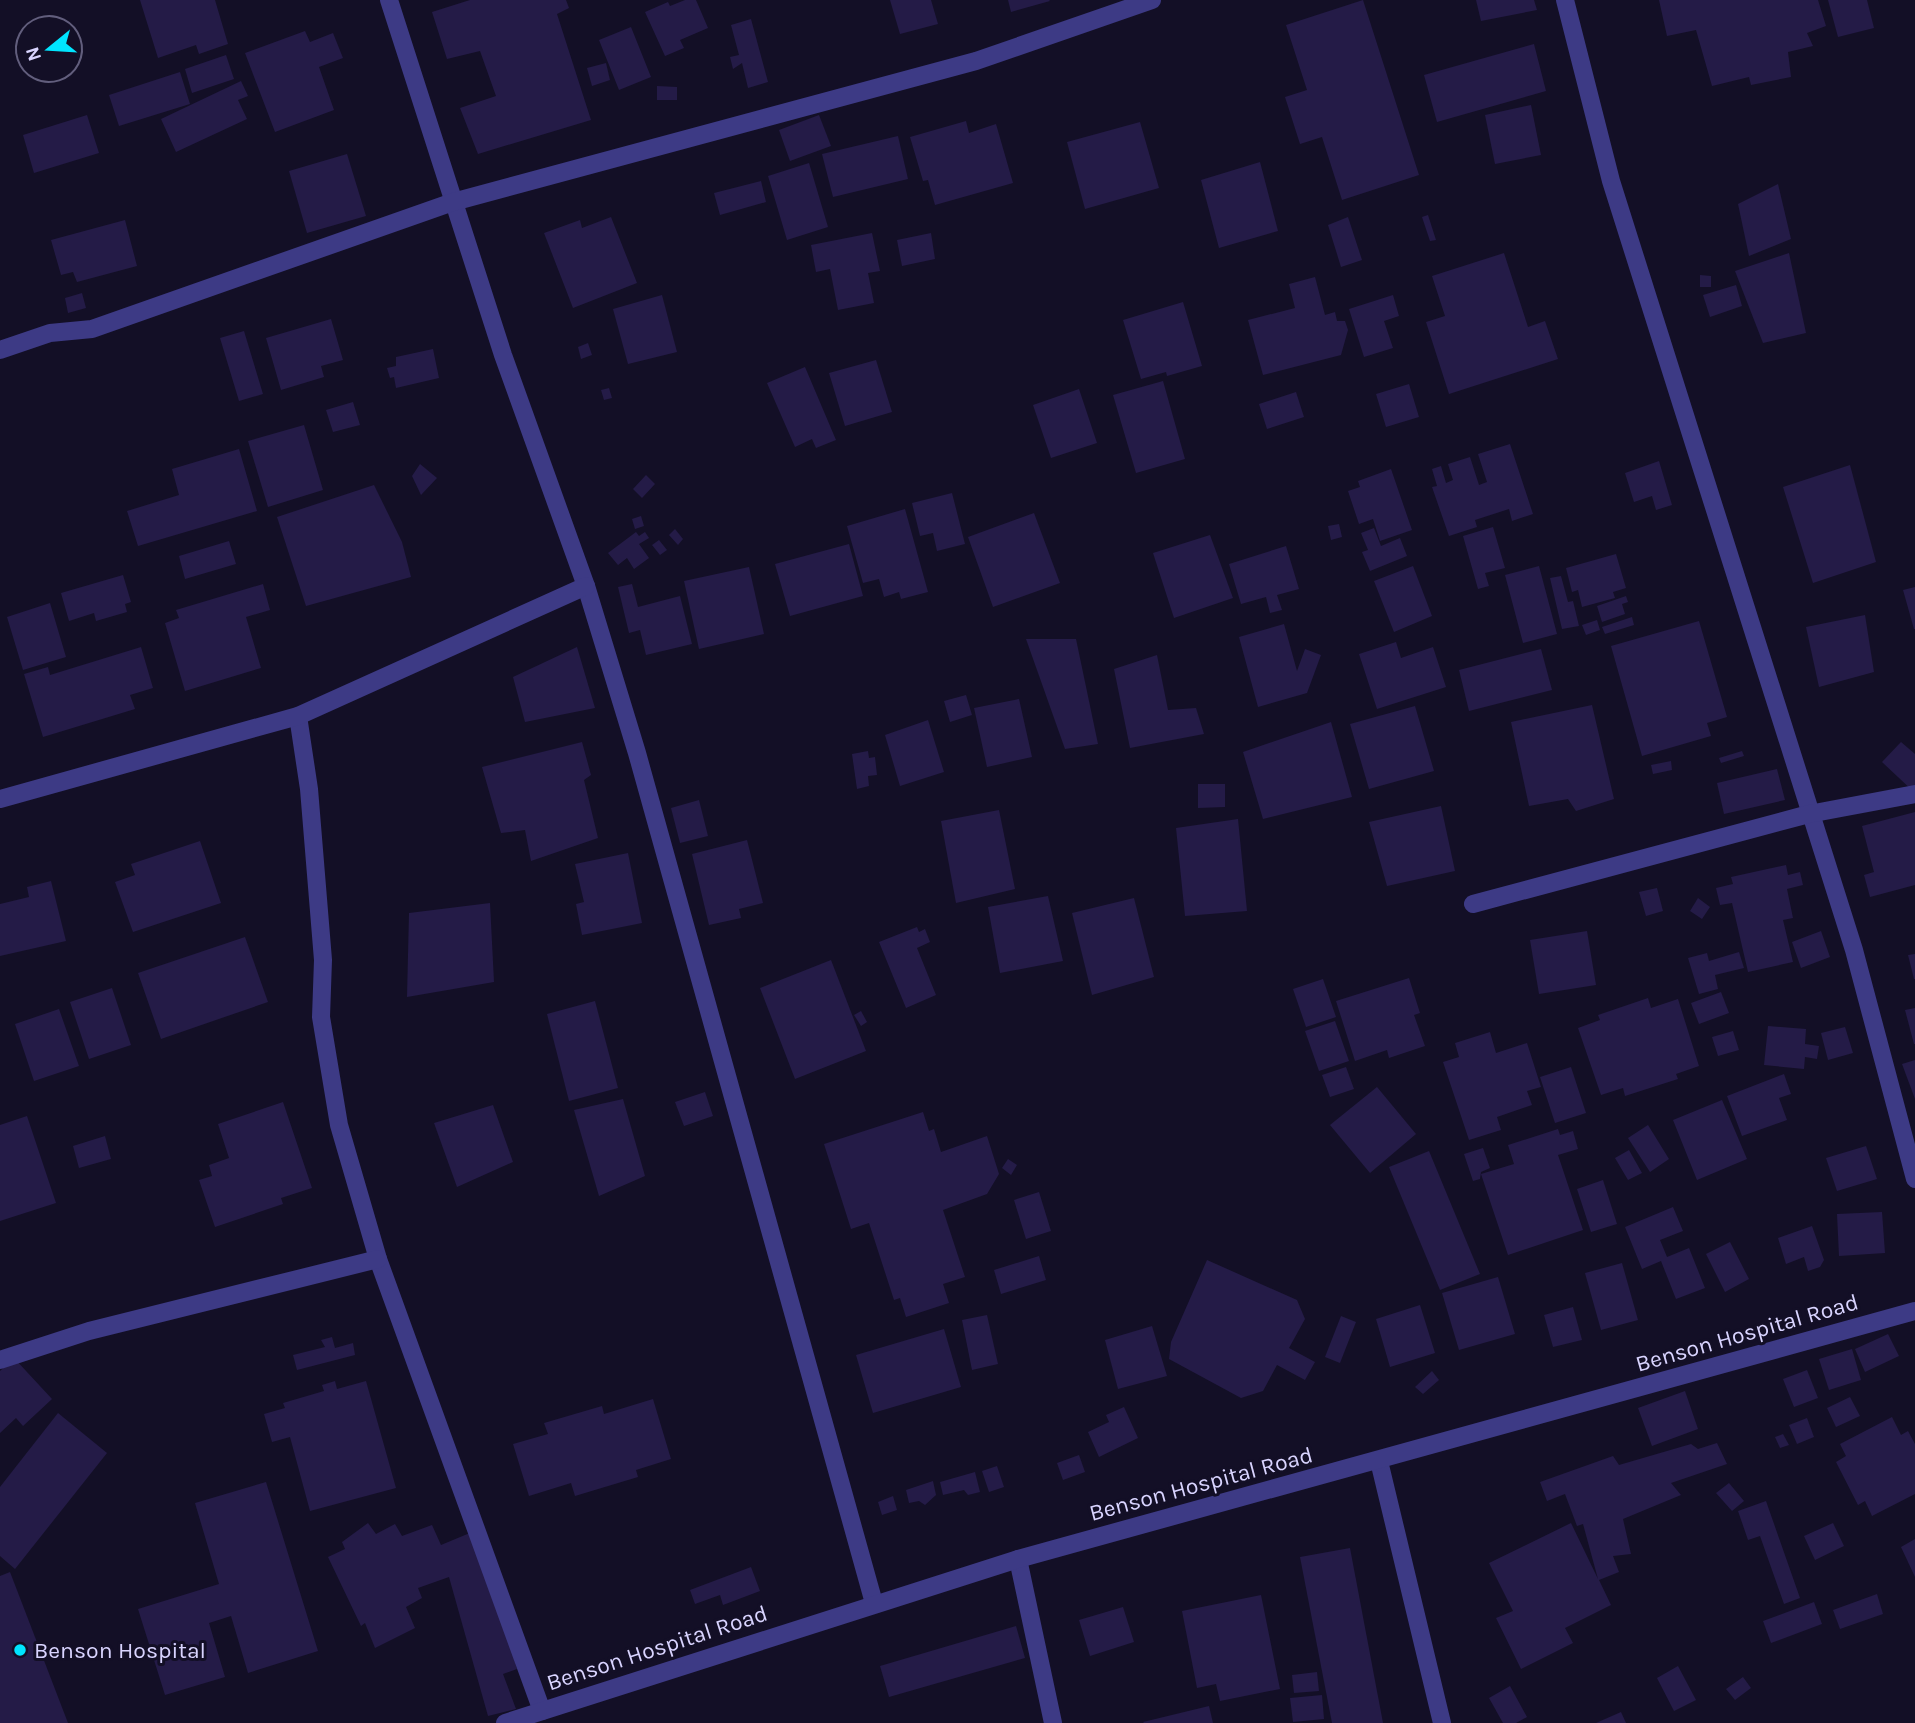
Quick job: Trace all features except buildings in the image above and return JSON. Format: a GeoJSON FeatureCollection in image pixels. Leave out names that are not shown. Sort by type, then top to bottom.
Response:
{"type":"FeatureCollection","features":[{"type":"Feature","properties":{"kind":"street"},"geometry":{"type":"LineString","coordinates":[[389,0],[503,355],[586,586],[637,753],[874,1603]]}},
{"type":"Feature","properties":{"kind":"street"},"geometry":{"type":"LineString","coordinates":[[0,350],[50,333],[92,329],[453,202],[976,61],[1152,0]]}},
{"type":"Feature","properties":{"kind":"street"},"geometry":{"type":"LineString","coordinates":[[1565,0],[1611,181],[1854,950],[1915,1179]]}},
{"type":"Feature","properties":{"kind":"street"},"geometry":{"type":"LineString","coordinates":[[0,799],[298,716],[586,586]]}},
{"type":"Feature","properties":{"kind":"street"},"geometry":{"type":"LineString","coordinates":[[298,716],[309,789],[323,960],[321,1017],[340,1125],[378,1259],[542,1711]]}},
{"type":"Feature","properties":{"kind":"street"},"geometry":{"type":"LineString","coordinates":[[1473,904],[1809,814],[1915,794]]}},
{"type":"Feature","properties":{"kind":"street"},"geometry":{"type":"LineString","coordinates":[[0,1360],[89,1331],[378,1259]]}},
{"type":"Feature","properties":{"kind":"street","name":"Benson Hospital Road"},"geometry":{"type":"LineString","coordinates":[[505,1723],[1018,1559],[1915,1311]]}},
{"type":"Feature","properties":{"kind":"street"},"geometry":{"type":"LineString","coordinates":[[1379,1461],[1442,1723]]}},
{"type":"Feature","properties":{"kind":"street"},"geometry":{"type":"LineString","coordinates":[[1018,1559],[1053,1723]]}},
{"type":"Feature","properties":{"kind":"place","name":"Benson Hospital"},"geometry":{"type":"Point","coordinates":[20,1650]}}]}
